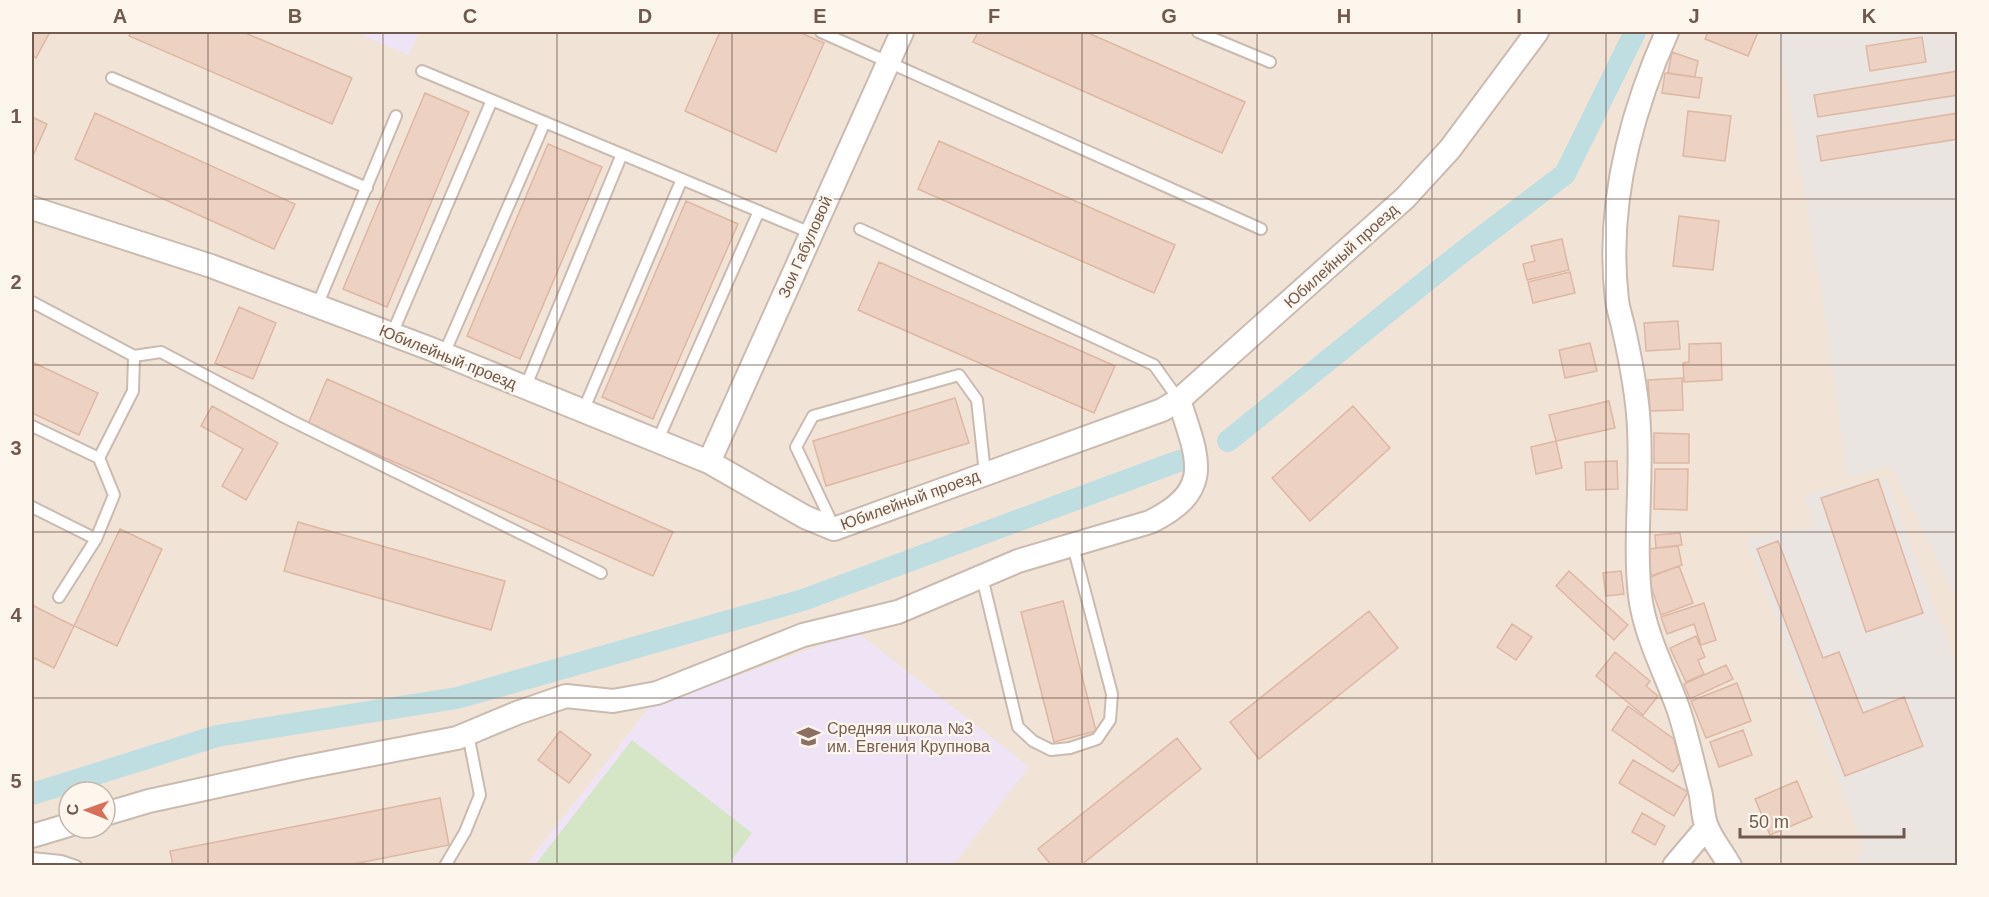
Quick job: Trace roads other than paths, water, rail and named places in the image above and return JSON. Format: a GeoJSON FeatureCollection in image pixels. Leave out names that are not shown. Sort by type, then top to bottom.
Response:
{"type":"FeatureCollection","features":[{"type":"Feature","properties":{"kind":"street","name":"Зои Габуловой"},"geometry":{"type":"LineString","coordinates":[[709,462],[902,32]]}},
{"type":"Feature","properties":{"kind":"street","name":"Юбилейный проезд"},"geometry":{"type":"LineString","coordinates":[[32,208],[211,266],[444,354],[709,462],[806,518],[834,528],[1162,410],[1179,400],[1405,198],[1450,149],[1537,32]]}},
{"type":"Feature","properties":{"kind":"street"},"geometry":{"type":"LineString","coordinates":[[1667,32],[1650,70],[1633,124],[1621,176],[1615,238],[1618,302],[1639,427],[1636,554],[1641,600],[1649,630],[1678,709],[1707,826],[1730,866]]}},
{"type":"Feature","properties":{"kind":"street"},"geometry":{"type":"LineString","coordinates":[[117,810],[149,801],[301,768],[457,738],[566,696],[613,701],[657,693],[803,636],[898,612],[1018,561],[1150,522],[1169,513],[1183,501],[1192,488],[1197,471],[1196,455],[1179,400]]}},
{"type":"Feature","properties":{"kind":"street"},"geometry":{"type":"LineString","coordinates":[[1674,866],[1707,826]]}},
{"type":"Feature","properties":{"kind":"street"},"geometry":{"type":"LineString","coordinates":[[32,836],[57,829]]}},
{"type":"Feature","properties":{"kind":"lane"},"geometry":{"type":"LineString","coordinates":[[821,32],[1261,230]]}},
{"type":"Feature","properties":{"kind":"lane"},"geometry":{"type":"LineString","coordinates":[[1198,32],[1270,62]]}},
{"type":"Feature","properties":{"kind":"lane"},"geometry":{"type":"LineString","coordinates":[[422,71],[811,233]]}},
{"type":"Feature","properties":{"kind":"lane"},"geometry":{"type":"LineString","coordinates":[[112,78],[367,188]]}},
{"type":"Feature","properties":{"kind":"lane"},"geometry":{"type":"LineString","coordinates":[[392,334],[492,100]]}},
{"type":"Feature","properties":{"kind":"lane"},"geometry":{"type":"LineString","coordinates":[[317,306],[396,116]]}},
{"type":"Feature","properties":{"kind":"lane"},"geometry":{"type":"LineString","coordinates":[[444,354],[545,122]]}},
{"type":"Feature","properties":{"kind":"lane"},"geometry":{"type":"LineString","coordinates":[[525,388],[622,154]]}},
{"type":"Feature","properties":{"kind":"lane"},"geometry":{"type":"LineString","coordinates":[[583,411],[682,179]]}},
{"type":"Feature","properties":{"kind":"lane"},"geometry":{"type":"LineString","coordinates":[[657,442],[759,211]]}},
{"type":"Feature","properties":{"kind":"lane"},"geometry":{"type":"LineString","coordinates":[[860,229],[1154,365],[1179,400]]}},
{"type":"Feature","properties":{"kind":"lane"},"geometry":{"type":"LineString","coordinates":[[32,303],[134,356],[161,352],[290,420],[601,573]]}},
{"type":"Feature","properties":{"kind":"lane"},"geometry":{"type":"LineString","coordinates":[[99,458],[133,391],[134,356]]}},
{"type":"Feature","properties":{"kind":"lane"},"geometry":{"type":"LineString","coordinates":[[834,528],[796,447],[813,416],[959,375],[977,400],[986,473]]}},
{"type":"Feature","properties":{"kind":"lane"},"geometry":{"type":"LineString","coordinates":[[32,426],[99,458],[114,495],[96,538],[59,597]]}},
{"type":"Feature","properties":{"kind":"lane"},"geometry":{"type":"LineString","coordinates":[[32,507],[96,538]]}},
{"type":"Feature","properties":{"kind":"lane"},"geometry":{"type":"LineString","coordinates":[[982,577],[1018,727],[1033,741],[1052,750],[1070,748],[1097,739],[1110,720],[1112,694],[1073,546]]}},
{"type":"Feature","properties":{"kind":"lane"},"geometry":{"type":"LineString","coordinates":[[445,866],[465,832],[480,795],[468,734]]}},
{"type":"Feature","properties":{"kind":"lane"},"geometry":{"type":"LineString","coordinates":[[32,858],[61,861],[76,866]]}},
{"type":"Feature","properties":{"kind":"waterway"},"geometry":{"type":"LineString","coordinates":[[1228,441],[1461,253],[1565,174],[1635,32]]}},
{"type":"Feature","properties":{"kind":"waterway"},"geometry":{"type":"LineString","coordinates":[[32,794],[217,736],[457,698],[803,600],[1179,461]]}},
{"type":"Feature","properties":{"kind":"place","name":"Средняя школа №3 им. Евгения Крупнова"},"geometry":{"type":"Point","coordinates":[809,737]}}]}
